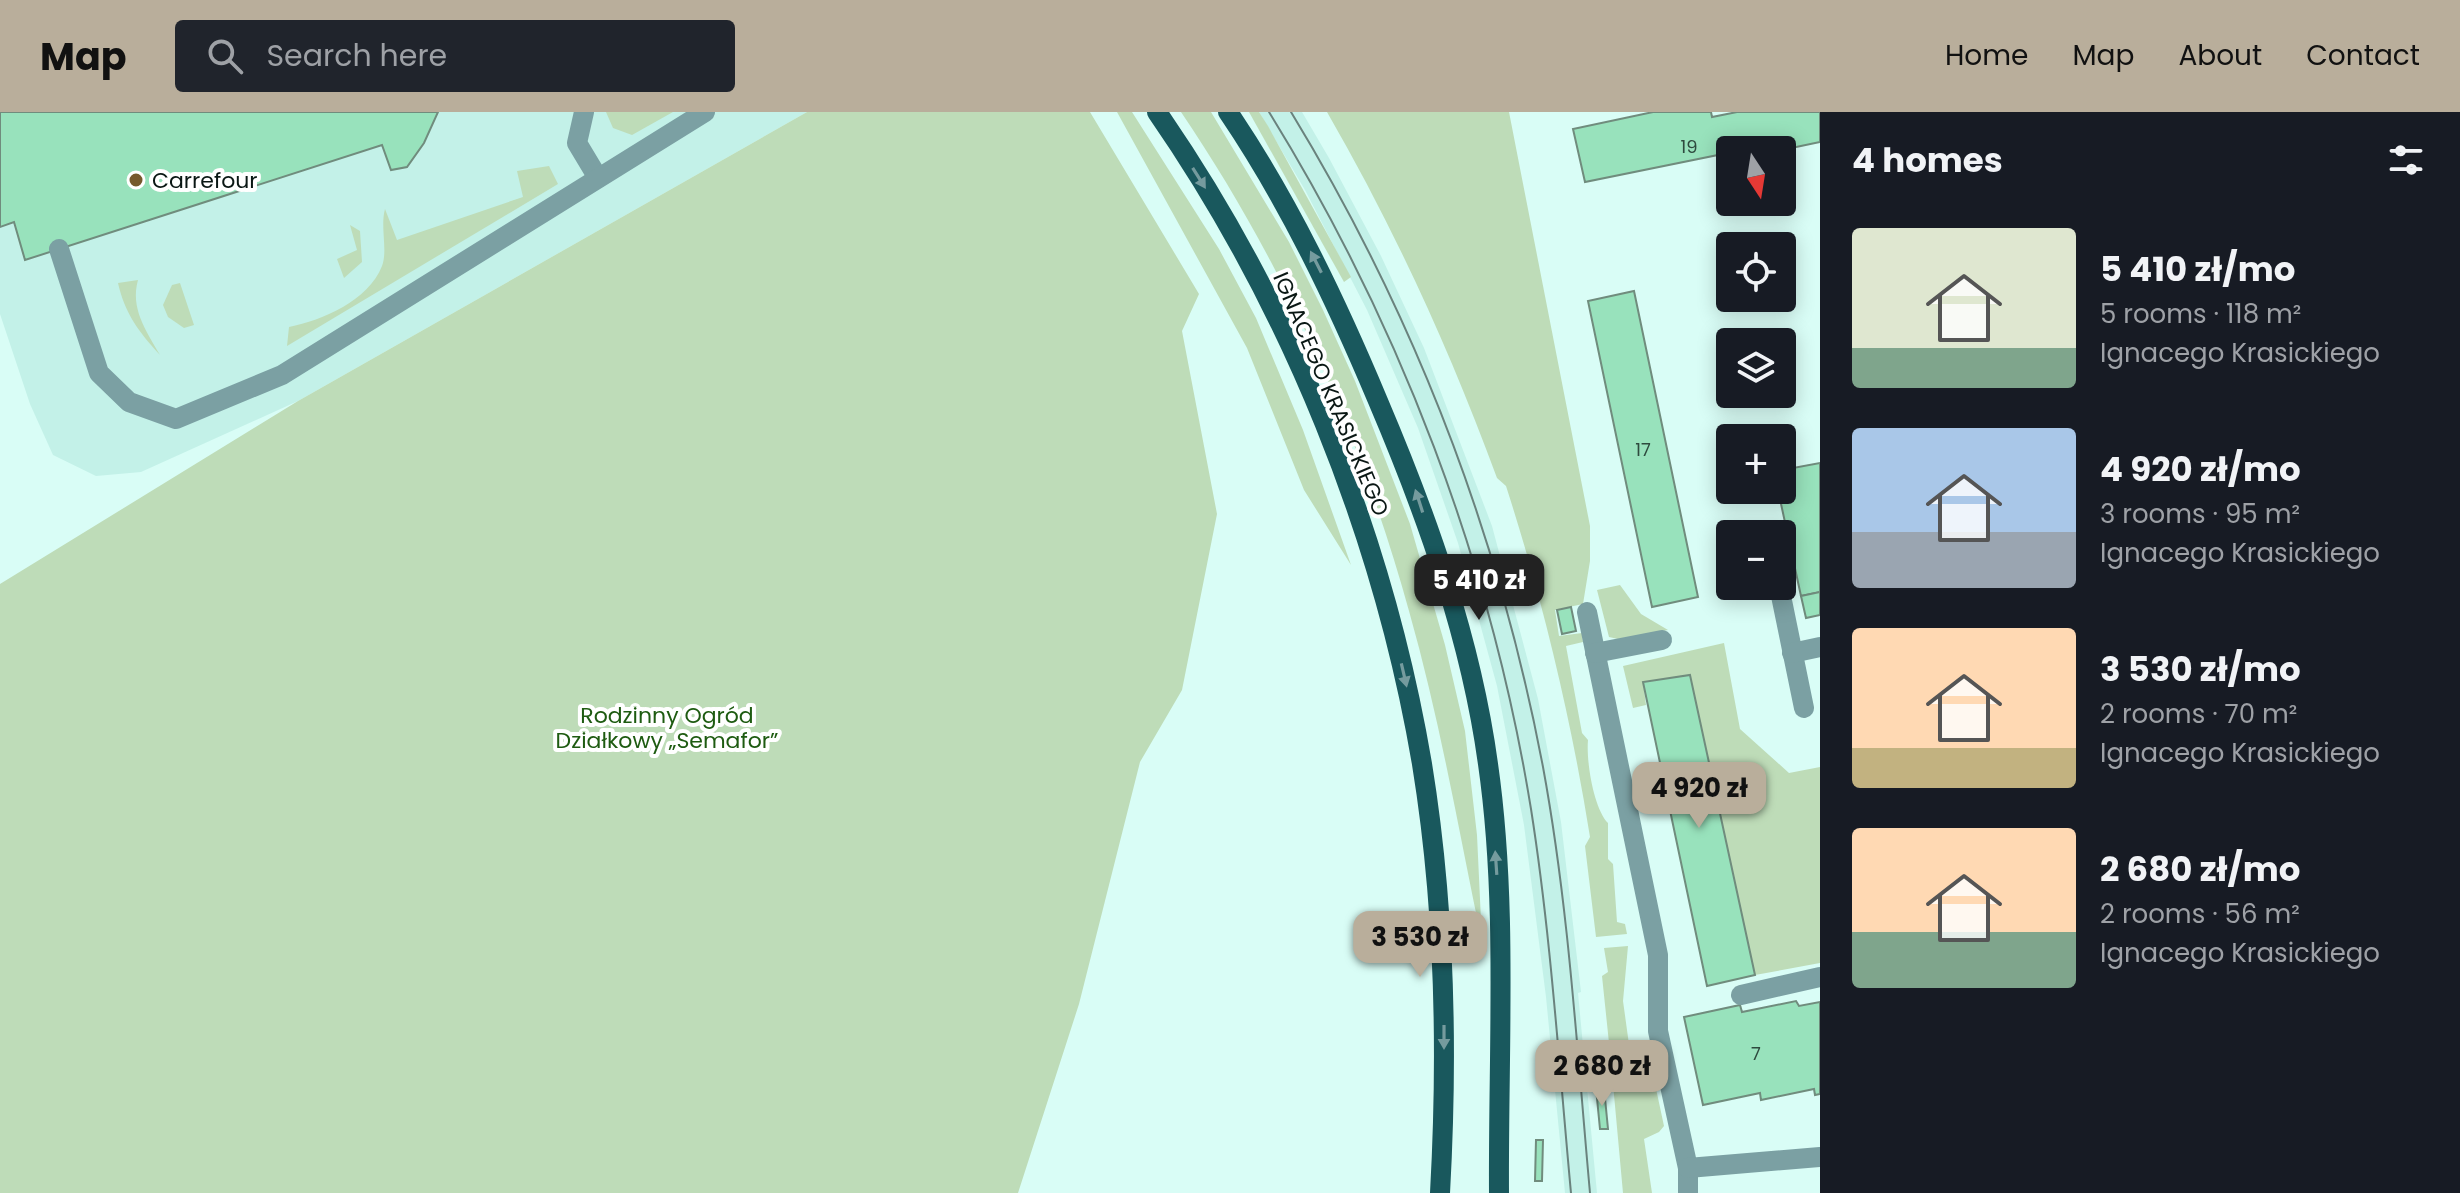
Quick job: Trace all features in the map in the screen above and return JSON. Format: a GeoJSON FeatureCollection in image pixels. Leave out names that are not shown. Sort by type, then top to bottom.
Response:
{"type":"FeatureCollection","features":[{"type":"Feature","properties":{"kind":"main road","name":"IGNACEGO KRASICKIEGO"},"geometry":{"type":"LineString","coordinates":[[1157,112],[1237,241],[1276,315],[1331,445],[1374,562],[1405,676],[1426,793],[1439,922],[1445,1091],[1440,1193]]}},
{"type":"Feature","properties":{"kind":"main road","name":"IGNACEGO KRASICKIEGO"},"geometry":{"type":"LineString","coordinates":[[1228,112],[1301,234],[1342,314],[1411,479],[1450,596],[1472,681],[1488,765],[1497,874],[1499,1193]]}},
{"type":"Feature","properties":{"kind":"lane"},"geometry":{"type":"LineString","coordinates":[[584,112],[577,143],[598,178]]}},
{"type":"Feature","properties":{"kind":"lane"},"geometry":{"type":"LineString","coordinates":[[59,249],[99,373],[129,402],[176,419],[282,375],[705,112]]}},
{"type":"Feature","properties":{"kind":"lane"},"geometry":{"type":"LineString","coordinates":[[1782,600],[1804,708]]}},
{"type":"Feature","properties":{"kind":"lane"},"geometry":{"type":"LineString","coordinates":[[1587,612],[1658,955],[1658,1031],[1688,1168],[1688,1193]]}},
{"type":"Feature","properties":{"kind":"lane"},"geometry":{"type":"LineString","coordinates":[[1595,653],[1662,640]]}},
{"type":"Feature","properties":{"kind":"lane"},"geometry":{"type":"LineString","coordinates":[[1792,653],[1820,647]]}},
{"type":"Feature","properties":{"kind":"lane"},"geometry":{"type":"LineString","coordinates":[[1741,995],[1820,977]]}},
{"type":"Feature","properties":{"kind":"lane"},"geometry":{"type":"LineString","coordinates":[[1688,1168],[1820,1157]]}},
{"type":"Feature","properties":{"kind":"shaded area"},"geometry":{"type":"Polygon","coordinates":[[[0,112],[807,112],[298,401],[141,472],[96,476],[53,455],[30,404],[0,314],[0,112]]]}},
{"type":"Feature","properties":{"kind":"shaded area"},"geometry":{"type":"Polygon","coordinates":[[[1259,112],[1302,112],[1329,158],[1381,256],[1424,348],[1492,526],[1538,699],[1561,822],[1581,992],[1578,993],[1597,1193],[1565,1193],[1546,997],[1524,825],[1497,686],[1458,543],[1418,428],[1367,310],[1305,190],[1259,112]]]}},
{"type":"Feature","properties":{"kind":"green space"},"geometry":{"type":"Polygon","coordinates":[[[606,112],[673,112],[632,135],[613,128],[606,112]]]}},
{"type":"Feature","properties":{"kind":"green space","name":"Rodzinny Ogród Działkowy „Semafor”"},"geometry":{"type":"Polygon","coordinates":[[[807,112],[1090,112],[1199,294],[1182,331],[1217,514],[1182,690],[1140,762],[1079,1004],[1018,1193],[0,1193],[0,584],[298,401],[807,112]]]}},
{"type":"Feature","properties":{"kind":"green space"},"geometry":{"type":"Polygon","coordinates":[[[1117,112],[1132,112],[1219,249],[1256,318],[1303,430],[1351,565],[1304,490],[1247,348],[1117,112]]]}},
{"type":"Feature","properties":{"kind":"green space"},"geometry":{"type":"Polygon","coordinates":[[[1181,112],[1211,112],[1289,242],[1355,381],[1410,524],[1445,645],[1465,731],[1477,835],[1482,942],[1420,652],[1367,480],[1315,352],[1285,290],[1253,229],[1181,112]]]}},
{"type":"Feature","properties":{"kind":"green space"},"geometry":{"type":"Polygon","coordinates":[[[1249,112],[1259,112],[1268,126],[1351,277],[1344,282],[1249,112]]]}},
{"type":"Feature","properties":{"kind":"green space"},"geometry":{"type":"Polygon","coordinates":[[[1327,112],[1509,112],[1590,526],[1590,561],[1583,604],[1555,610],[1559,636],[1582,633],[1583,642],[1566,646],[1582,733],[1588,740],[1592,784],[1608,823],[1608,859],[1613,864],[1617,922],[1625,924],[1627,934],[1596,937],[1585,846],[1590,837],[1574,748],[1544,616],[1506,486],[1497,478],[1460,383],[1398,246],[1327,112]]]}},
{"type":"Feature","properties":{"kind":"green space"},"geometry":{"type":"Polygon","coordinates":[[[549,166],[558,184],[287,346],[289,327],[343,307],[375,278],[384,260],[385,209],[397,240],[523,197],[517,171],[549,166]]]}},
{"type":"Feature","properties":{"kind":"green space"},"geometry":{"type":"Polygon","coordinates":[[[350,225],[360,231],[362,262],[344,278],[337,259],[357,250],[350,225]]]}},
{"type":"Feature","properties":{"kind":"green space"},"geometry":{"type":"Polygon","coordinates":[[[138,280],[138,310],[160,355],[134,322],[121,294],[118,283],[138,280]]]}},
{"type":"Feature","properties":{"kind":"green space"},"geometry":{"type":"Polygon","coordinates":[[[180,283],[194,325],[184,328],[168,317],[163,305],[172,285],[180,283]]]}},
{"type":"Feature","properties":{"kind":"green space"},"geometry":{"type":"Polygon","coordinates":[[[1620,585],[1641,614],[1668,630],[1618,639],[1609,637],[1597,590],[1620,585]]]}},
{"type":"Feature","properties":{"kind":"green space"},"geometry":{"type":"Polygon","coordinates":[[[1724,643],[1740,729],[1789,773],[1820,767],[1820,963],[1755,975],[1690,676],[1643,682],[1646,705],[1633,708],[1623,666],[1724,643]]]}},
{"type":"Feature","properties":{"kind":"green space"},"geometry":{"type":"Polygon","coordinates":[[[1628,946],[1623,1001],[1631,1059],[1611,1062],[1602,976],[1608,972],[1604,948],[1628,946]]]}},
{"type":"Feature","properties":{"kind":"green space"},"geometry":{"type":"Polygon","coordinates":[[[1632,1071],[1655,1084],[1664,1126],[1644,1139],[1652,1193],[1623,1193],[1612,1073],[1632,1071]]]}},
{"type":"Feature","properties":{"kind":"building","name":"Carrefour"},"geometry":{"type":"Polygon","coordinates":[[[0,112],[438,112],[424,143],[407,167],[391,170],[382,145],[25,260],[14,222],[0,227],[0,112]]]}},
{"type":"Feature","properties":{"kind":"building"},"geometry":{"type":"Polygon","coordinates":[[[1653,112],[1711,112],[1712,117],[1737,112],[1820,112],[1820,142],[1796,147],[1796,136],[1716,136],[1716,155],[1585,182],[1573,129],[1653,112]]]}},
{"type":"Feature","properties":{"kind":"building"},"geometry":{"type":"Polygon","coordinates":[[[1634,291],[1698,597],[1652,607],[1588,301],[1634,291]]]}},
{"type":"Feature","properties":{"kind":"building"},"geometry":{"type":"Polygon","coordinates":[[[1820,463],[1820,592],[1801,596],[1796,573],[1796,520],[1785,520],[1781,504],[1796,504],[1796,467],[1820,463]]]}},
{"type":"Feature","properties":{"kind":"building"},"geometry":{"type":"Polygon","coordinates":[[[1820,592],[1820,615],[1806,618],[1801,596],[1820,592]]]}},
{"type":"Feature","properties":{"kind":"building"},"geometry":{"type":"Polygon","coordinates":[[[1571,607],[1576,631],[1562,634],[1557,610],[1571,607]]]}},
{"type":"Feature","properties":{"kind":"building"},"geometry":{"type":"Polygon","coordinates":[[[1690,675],[1755,975],[1707,986],[1643,682],[1690,675]]]}},
{"type":"Feature","properties":{"kind":"building"},"geometry":{"type":"Polygon","coordinates":[[[1796,1001],[1799,1006],[1820,1002],[1820,1094],[1815,1095],[1814,1089],[1761,1100],[1760,1093],[1703,1105],[1684,1017],[1740,1005],[1742,1012],[1796,1001]]]}},
{"type":"Feature","properties":{"kind":"building"},"geometry":{"type":"Polygon","coordinates":[[[1596,1088],[1604,1088],[1608,1129],[1600,1129],[1596,1088]]]}},
{"type":"Feature","properties":{"kind":"building"},"geometry":{"type":"Polygon","coordinates":[[[1536,1140],[1543,1140],[1542,1181],[1535,1181],[1536,1140]]]}},
{"type":"Feature","properties":{"kind":"tram line"},"geometry":{"type":"LineString","coordinates":[[1269,112],[1360,276],[1399,361],[1434,447],[1492,626],[1514,717],[1538,857],[1571,1193]]}},
{"type":"Feature","properties":{"kind":"tram line"},"geometry":{"type":"LineString","coordinates":[[1291,112],[1376,267],[1413,347],[1447,428],[1502,595],[1525,681],[1552,820],[1571,980],[1590,1193]]}},
{"type":"Feature","properties":{"kind":"place","name":"Carrefour"},"geometry":{"type":"Point","coordinates":[136,180]}}]}
